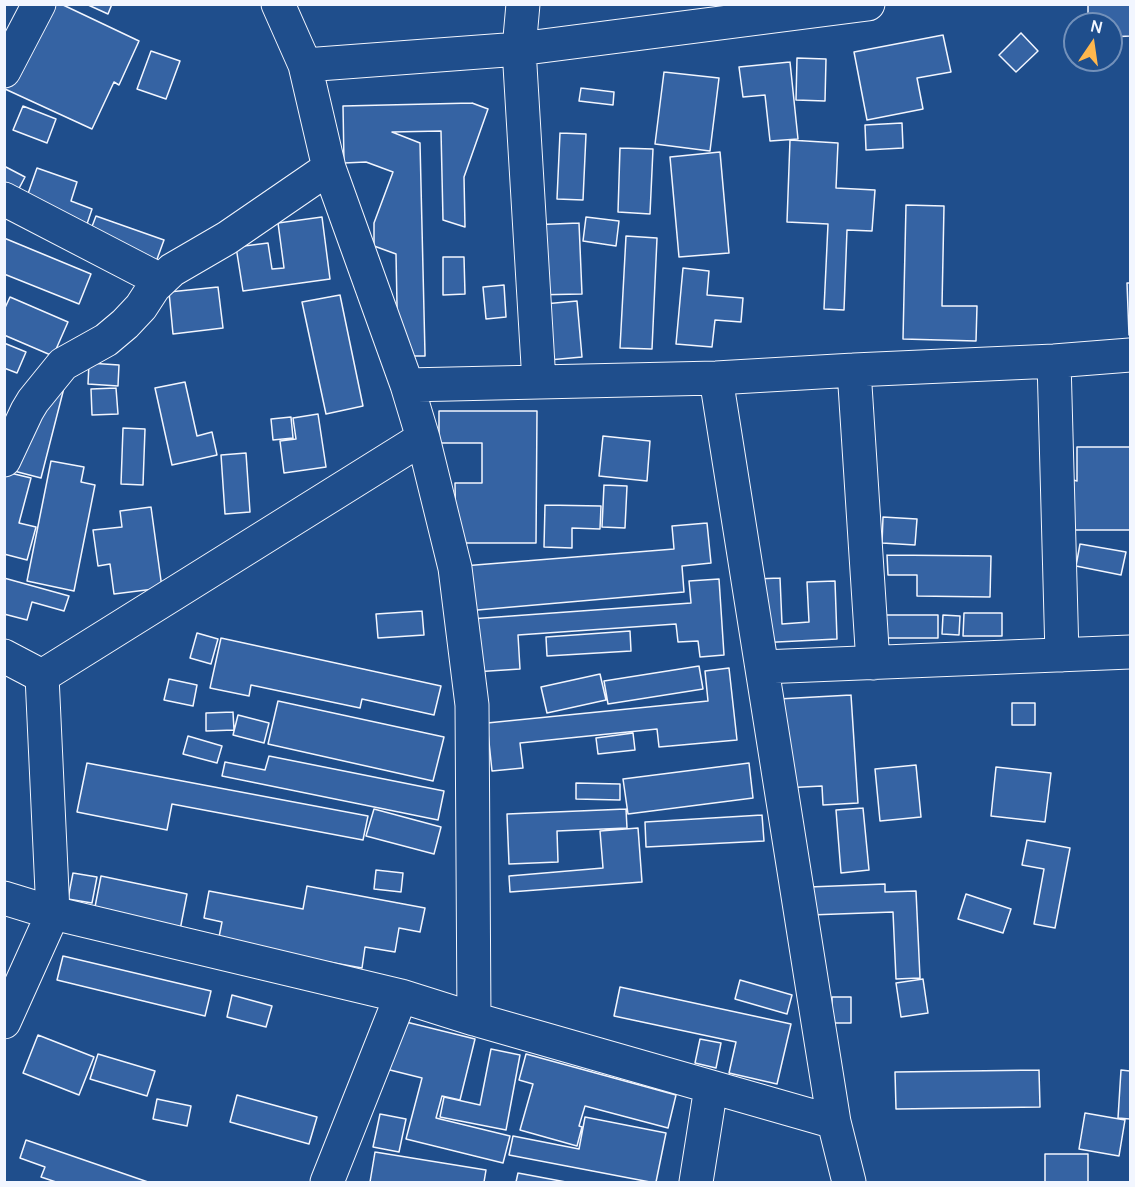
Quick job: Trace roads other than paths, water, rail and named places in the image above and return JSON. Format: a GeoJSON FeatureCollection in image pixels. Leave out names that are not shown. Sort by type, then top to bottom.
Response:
{"type":"FeatureCollection","features":[{"type":"Feature","properties":{"kind":"street"},"geometry":{"type":"LineString","coordinates":[[4,71],[39,4]]}},
{"type":"Feature","properties":{"kind":"street"},"geometry":{"type":"LineString","coordinates":[[278,4],[305,65],[329,168],[407,385],[423,438],[455,568],[472,705],[474,1019]]}},
{"type":"Feature","properties":{"kind":"street"},"geometry":{"type":"LineString","coordinates":[[522,4],[519,50],[539,382]]}},
{"type":"Feature","properties":{"kind":"street"},"geometry":{"type":"LineString","coordinates":[[305,65],[519,50],[868,4]]}},
{"type":"Feature","properties":{"kind":"street"},"geometry":{"type":"LineString","coordinates":[[4,460],[33,401],[63,364],[106,339],[125,324],[141,307],[160,280],[172,270],[227,238],[329,168]]}},
{"type":"Feature","properties":{"kind":"street"},"geometry":{"type":"LineString","coordinates":[[4,200],[160,280]]}},
{"type":"Feature","properties":{"kind":"street"},"geometry":{"type":"LineString","coordinates":[[407,385],[716,378],[1131,355]]}},
{"type":"Feature","properties":{"kind":"street"},"geometry":{"type":"LineString","coordinates":[[1054,361],[1062,655]]}},
{"type":"Feature","properties":{"kind":"street"},"geometry":{"type":"LineString","coordinates":[[854,370],[873,663]]}},
{"type":"Feature","properties":{"kind":"street"},"geometry":{"type":"LineString","coordinates":[[716,378],[834,1122],[849,1182]]}},
{"type":"Feature","properties":{"kind":"street"},"geometry":{"type":"LineString","coordinates":[[42,676],[423,438]]}},
{"type":"Feature","properties":{"kind":"street"},"geometry":{"type":"LineString","coordinates":[[762,667],[1131,652]]}},
{"type":"Feature","properties":{"kind":"street"},"geometry":{"type":"LineString","coordinates":[[4,657],[42,676]]}},
{"type":"Feature","properties":{"kind":"street"},"geometry":{"type":"LineString","coordinates":[[4,1022],[53,913],[42,676]]}},
{"type":"Feature","properties":{"kind":"street"},"geometry":{"type":"LineString","coordinates":[[4,898],[53,913],[401,996],[834,1122]]}},
{"type":"Feature","properties":{"kind":"street"},"geometry":{"type":"LineString","coordinates":[[327,1182],[401,996]]}},
{"type":"Feature","properties":{"kind":"street"},"geometry":{"type":"LineString","coordinates":[[696,1182],[711,1087]]}}]}
